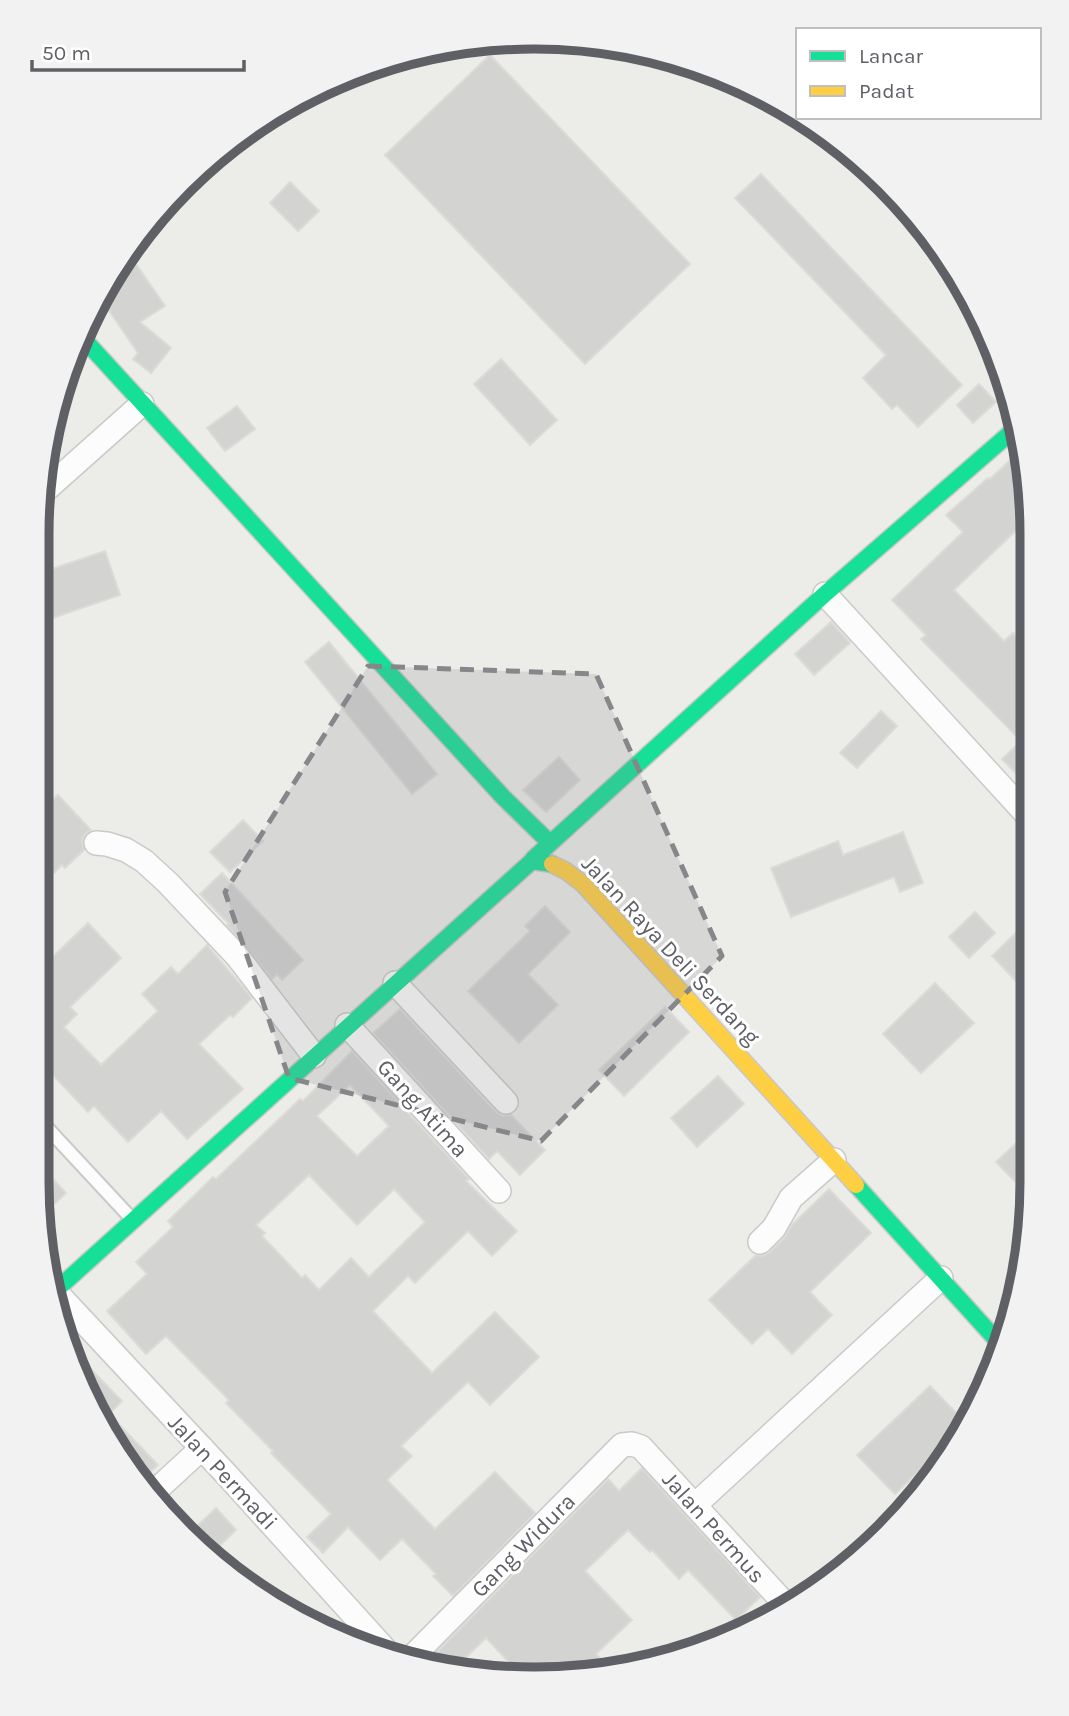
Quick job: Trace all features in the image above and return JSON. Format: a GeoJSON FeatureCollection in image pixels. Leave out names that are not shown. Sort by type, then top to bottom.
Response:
{"type":"FeatureCollection","features":[{"type":"Feature","properties":{"kind":"street"},"geometry":{"type":"LineString","coordinates":[[88,344],[503,797],[550,843]]}},
{"type":"Feature","properties":{"kind":"street"},"geometry":{"type":"LineString","coordinates":[[52,484],[142,404]]}},
{"type":"Feature","properties":{"kind":"street"},"geometry":{"type":"LineString","coordinates":[[61,1286],[825,594],[1009,434]]}},
{"type":"Feature","properties":{"kind":"street"},"geometry":{"type":"LineString","coordinates":[[825,594],[1020,806]]}},
{"type":"Feature","properties":{"kind":"street"},"geometry":{"type":"LineString","coordinates":[[96,843],[126,850],[144,861],[168,883],[237,956],[314,1056]]}},
{"type":"Feature","properties":{"kind":"street","name":"Jalan Raya Deli Serdang"},"geometry":{"type":"LineString","coordinates":[[532,861],[556,864],[583,884],[994,1337]]}},
{"type":"Feature","properties":{"kind":"street"},"geometry":{"type":"LineString","coordinates":[[394,983],[506,1102]]}},
{"type":"Feature","properties":{"kind":"street","name":"Gang Atima"},"geometry":{"type":"LineString","coordinates":[[347,1025],[499,1191]]}},
{"type":"Feature","properties":{"kind":"street"},"geometry":{"type":"LineString","coordinates":[[760,1242],[774,1228],[791,1198],[834,1160]]}},
{"type":"Feature","properties":{"kind":"street"},"geometry":{"type":"LineString","coordinates":[[695,1505],[941,1278]]}},
{"type":"Feature","properties":{"kind":"street","name":"Jalan Permadi"},"geometry":{"type":"LineString","coordinates":[[64,1301],[377,1641]]}},
{"type":"Feature","properties":{"kind":"street","name":"Gang Widura"},"geometry":{"type":"LineString","coordinates":[[417,1652],[622,1445],[641,1447]]}},
{"type":"Feature","properties":{"kind":"street","name":"Jalan Permus"},"geometry":{"type":"LineString","coordinates":[[641,1447],[781,1599]]}},
{"type":"Feature","properties":{"kind":"street"},"geometry":{"type":"LineString","coordinates":[[158,1488],[202,1448]]}},
{"type":"Feature","properties":{"kind":"lane"},"geometry":{"type":"LineString","coordinates":[[49,1129],[133,1220]]}},
{"type":"Feature","properties":{"kind":"highlighted area"},"geometry":{"type":"Polygon","coordinates":[[[368,666],[596,674],[722,956],[541,1141],[289,1078],[225,892],[368,666]]]}},
{"type":"Feature","properties":{"kind":"green space"},"geometry":{"type":"Polygon","coordinates":[[[57,445],[62,451],[55,457],[57,445]]]}},
{"type":"Feature","properties":{"kind":"building"},"geometry":{"type":"Polygon","coordinates":[[[490,55],[690,264],[585,364],[385,155],[490,55]]]}},
{"type":"Feature","properties":{"kind":"building"},"geometry":{"type":"Polygon","coordinates":[[[761,174],[962,385],[918,427],[897,405],[892,409],[863,378],[886,355],[735,198],[761,174]]]}},
{"type":"Feature","properties":{"kind":"building"},"geometry":{"type":"Polygon","coordinates":[[[290,182],[319,211],[298,231],[270,203],[290,182]]]}},
{"type":"Feature","properties":{"kind":"building"},"geometry":{"type":"Polygon","coordinates":[[[136,264],[165,306],[140,322],[171,348],[151,373],[133,359],[138,353],[106,307],[128,270],[136,264]]]}},
{"type":"Feature","properties":{"kind":"building"},"geometry":{"type":"Polygon","coordinates":[[[501,359],[557,420],[530,445],[474,384],[501,359]]]}},
{"type":"Feature","properties":{"kind":"building"},"geometry":{"type":"Polygon","coordinates":[[[979,384],[996,402],[973,423],[957,405],[979,384]]]}},
{"type":"Feature","properties":{"kind":"building"},"geometry":{"type":"Polygon","coordinates":[[[237,406],[255,429],[225,451],[207,428],[237,406]]]}},
{"type":"Feature","properties":{"kind":"building"},"geometry":{"type":"Polygon","coordinates":[[[1014,457],[1020,527],[954,590],[1004,641],[1013,633],[1020,641],[1020,740],[921,639],[926,635],[892,600],[963,532],[946,515],[1014,457]]]}},
{"type":"Feature","properties":{"kind":"building"},"geometry":{"type":"Polygon","coordinates":[[[105,551],[120,595],[50,619],[49,570],[105,551]]]}},
{"type":"Feature","properties":{"kind":"building"},"geometry":{"type":"Polygon","coordinates":[[[831,622],[850,643],[814,675],[795,654],[831,622]]]}},
{"type":"Feature","properties":{"kind":"building"},"geometry":{"type":"Polygon","coordinates":[[[329,642],[437,774],[412,794],[305,662],[329,642]]]}},
{"type":"Feature","properties":{"kind":"building"},"geometry":{"type":"Polygon","coordinates":[[[881,711],[897,726],[857,768],[840,753],[881,711]]]}},
{"type":"Feature","properties":{"kind":"building"},"geometry":{"type":"Polygon","coordinates":[[[1020,742],[1020,778],[1002,759],[1020,742]]]}},
{"type":"Feature","properties":{"kind":"building"},"geometry":{"type":"Polygon","coordinates":[[[559,757],[580,780],[546,812],[523,790],[559,757]]]}},
{"type":"Feature","properties":{"kind":"building"},"geometry":{"type":"Polygon","coordinates":[[[58,795],[91,830],[85,834],[82,841],[84,850],[65,868],[62,865],[49,877],[49,804],[58,795]]]}},
{"type":"Feature","properties":{"kind":"building"},"geometry":{"type":"Polygon","coordinates":[[[243,820],[263,841],[230,872],[210,852],[243,820]]]}},
{"type":"Feature","properties":{"kind":"building"},"geometry":{"type":"Polygon","coordinates":[[[903,832],[923,883],[900,892],[894,877],[791,917],[771,868],[838,841],[843,855],[903,832]]]}},
{"type":"Feature","properties":{"kind":"building"},"geometry":{"type":"Polygon","coordinates":[[[222,873],[303,960],[282,980],[277,974],[272,979],[227,925],[229,924],[200,894],[222,873]]]}},
{"type":"Feature","properties":{"kind":"building"},"geometry":{"type":"Polygon","coordinates":[[[545,906],[570,932],[528,974],[558,1005],[519,1043],[468,991],[530,931],[525,926],[545,906]]]}},
{"type":"Feature","properties":{"kind":"building"},"geometry":{"type":"Polygon","coordinates":[[[975,912],[995,933],[969,958],[949,937],[975,912]]]}},
{"type":"Feature","properties":{"kind":"building"},"geometry":{"type":"Polygon","coordinates":[[[88,923],[121,958],[70,1007],[77,1014],[64,1027],[101,1065],[158,1011],[142,994],[171,967],[178,974],[207,945],[252,998],[199,1044],[243,1089],[187,1139],[161,1111],[128,1142],[94,1106],[88,1112],[49,1071],[52,1063],[49,1060],[49,960],[88,923]]]}},
{"type":"Feature","properties":{"kind":"building"},"geometry":{"type":"Polygon","coordinates":[[[1020,929],[1020,979],[1017,982],[992,956],[1020,929]]]}},
{"type":"Feature","properties":{"kind":"building"},"geometry":{"type":"Polygon","coordinates":[[[935,983],[974,1023],[921,1073],[883,1034],[935,983]]]}},
{"type":"Feature","properties":{"kind":"building"},"geometry":{"type":"Polygon","coordinates":[[[665,1007],[689,1032],[624,1096],[599,1070],[665,1007]]]}},
{"type":"Feature","properties":{"kind":"building"},"geometry":{"type":"Polygon","coordinates":[[[400,1009],[496,1112],[503,1116],[511,1115],[545,1150],[520,1175],[497,1151],[489,1159],[373,1033],[400,1009]]]}},
{"type":"Feature","properties":{"kind":"building"},"geometry":{"type":"Polygon","coordinates":[[[352,1051],[469,1179],[466,1181],[517,1231],[492,1256],[468,1231],[415,1283],[408,1276],[373,1311],[432,1373],[495,1312],[539,1357],[490,1405],[468,1382],[401,1446],[412,1456],[387,1480],[435,1529],[495,1472],[535,1513],[453,1596],[402,1539],[380,1560],[348,1527],[323,1553],[307,1537],[331,1514],[226,1403],[229,1400],[166,1336],[146,1354],[107,1311],[147,1274],[136,1262],[173,1227],[168,1221],[300,1099],[303,1101],[352,1051]],[[350,1085],[317,1116],[357,1156],[389,1126],[350,1085]],[[309,1175],[256,1225],[265,1233],[262,1236],[302,1278],[305,1275],[319,1290],[351,1258],[369,1277],[425,1222],[394,1189],[357,1225],[309,1175]]]}},
{"type":"Feature","properties":{"kind":"building"},"geometry":{"type":"Polygon","coordinates":[[[718,1076],[744,1104],[697,1147],[671,1118],[718,1076]]]}},
{"type":"Feature","properties":{"kind":"building"},"geometry":{"type":"Polygon","coordinates":[[[1020,1139],[1020,1187],[996,1162],[1020,1139]]]}},
{"type":"Feature","properties":{"kind":"building"},"geometry":{"type":"Polygon","coordinates":[[[49,1175],[66,1193],[50,1208],[49,1175]]]}},
{"type":"Feature","properties":{"kind":"building"},"geometry":{"type":"Polygon","coordinates":[[[829,1189],[871,1233],[810,1292],[832,1315],[792,1354],[768,1329],[752,1344],[709,1300],[756,1255],[763,1256],[770,1252],[792,1225],[829,1189]]]}},
{"type":"Feature","properties":{"kind":"building"},"geometry":{"type":"Polygon","coordinates":[[[84,1363],[122,1401],[109,1414],[158,1465],[147,1474],[114,1424],[99,1396],[84,1363]]]}},
{"type":"Feature","properties":{"kind":"building"},"geometry":{"type":"Polygon","coordinates":[[[930,1386],[959,1416],[934,1457],[895,1494],[857,1455],[930,1386]]]}},
{"type":"Feature","properties":{"kind":"building"},"geometry":{"type":"Polygon","coordinates":[[[642,1468],[760,1597],[736,1620],[688,1570],[679,1579],[652,1550],[650,1552],[628,1530],[585,1571],[632,1620],[596,1654],[604,1662],[566,1666],[513,1666],[486,1638],[462,1661],[433,1656],[608,1479],[619,1491],[642,1468]]]}},
{"type":"Feature","properties":{"kind":"building"},"geometry":{"type":"Polygon","coordinates":[[[216,1508],[236,1530],[216,1549],[195,1529],[216,1508]]]}},
{"type":"Feature","properties":{"kind":"traffic: fast"},"geometry":{"type":"LineString","coordinates":[[88,344],[503,797],[550,843]]}},
{"type":"Feature","properties":{"kind":"traffic: fast"},"geometry":{"type":"LineString","coordinates":[[533,859],[825,594],[1009,434]]}},
{"type":"Feature","properties":{"kind":"traffic: fast"},"geometry":{"type":"LineString","coordinates":[[61,1286],[532,861],[552,864]]}},
{"type":"Feature","properties":{"kind":"traffic: fast"},"geometry":{"type":"LineString","coordinates":[[856,1185],[994,1337]]}},
{"type":"Feature","properties":{"kind":"traffic: slow"},"geometry":{"type":"LineString","coordinates":[[552,864],[583,884],[856,1185]]}}]}
